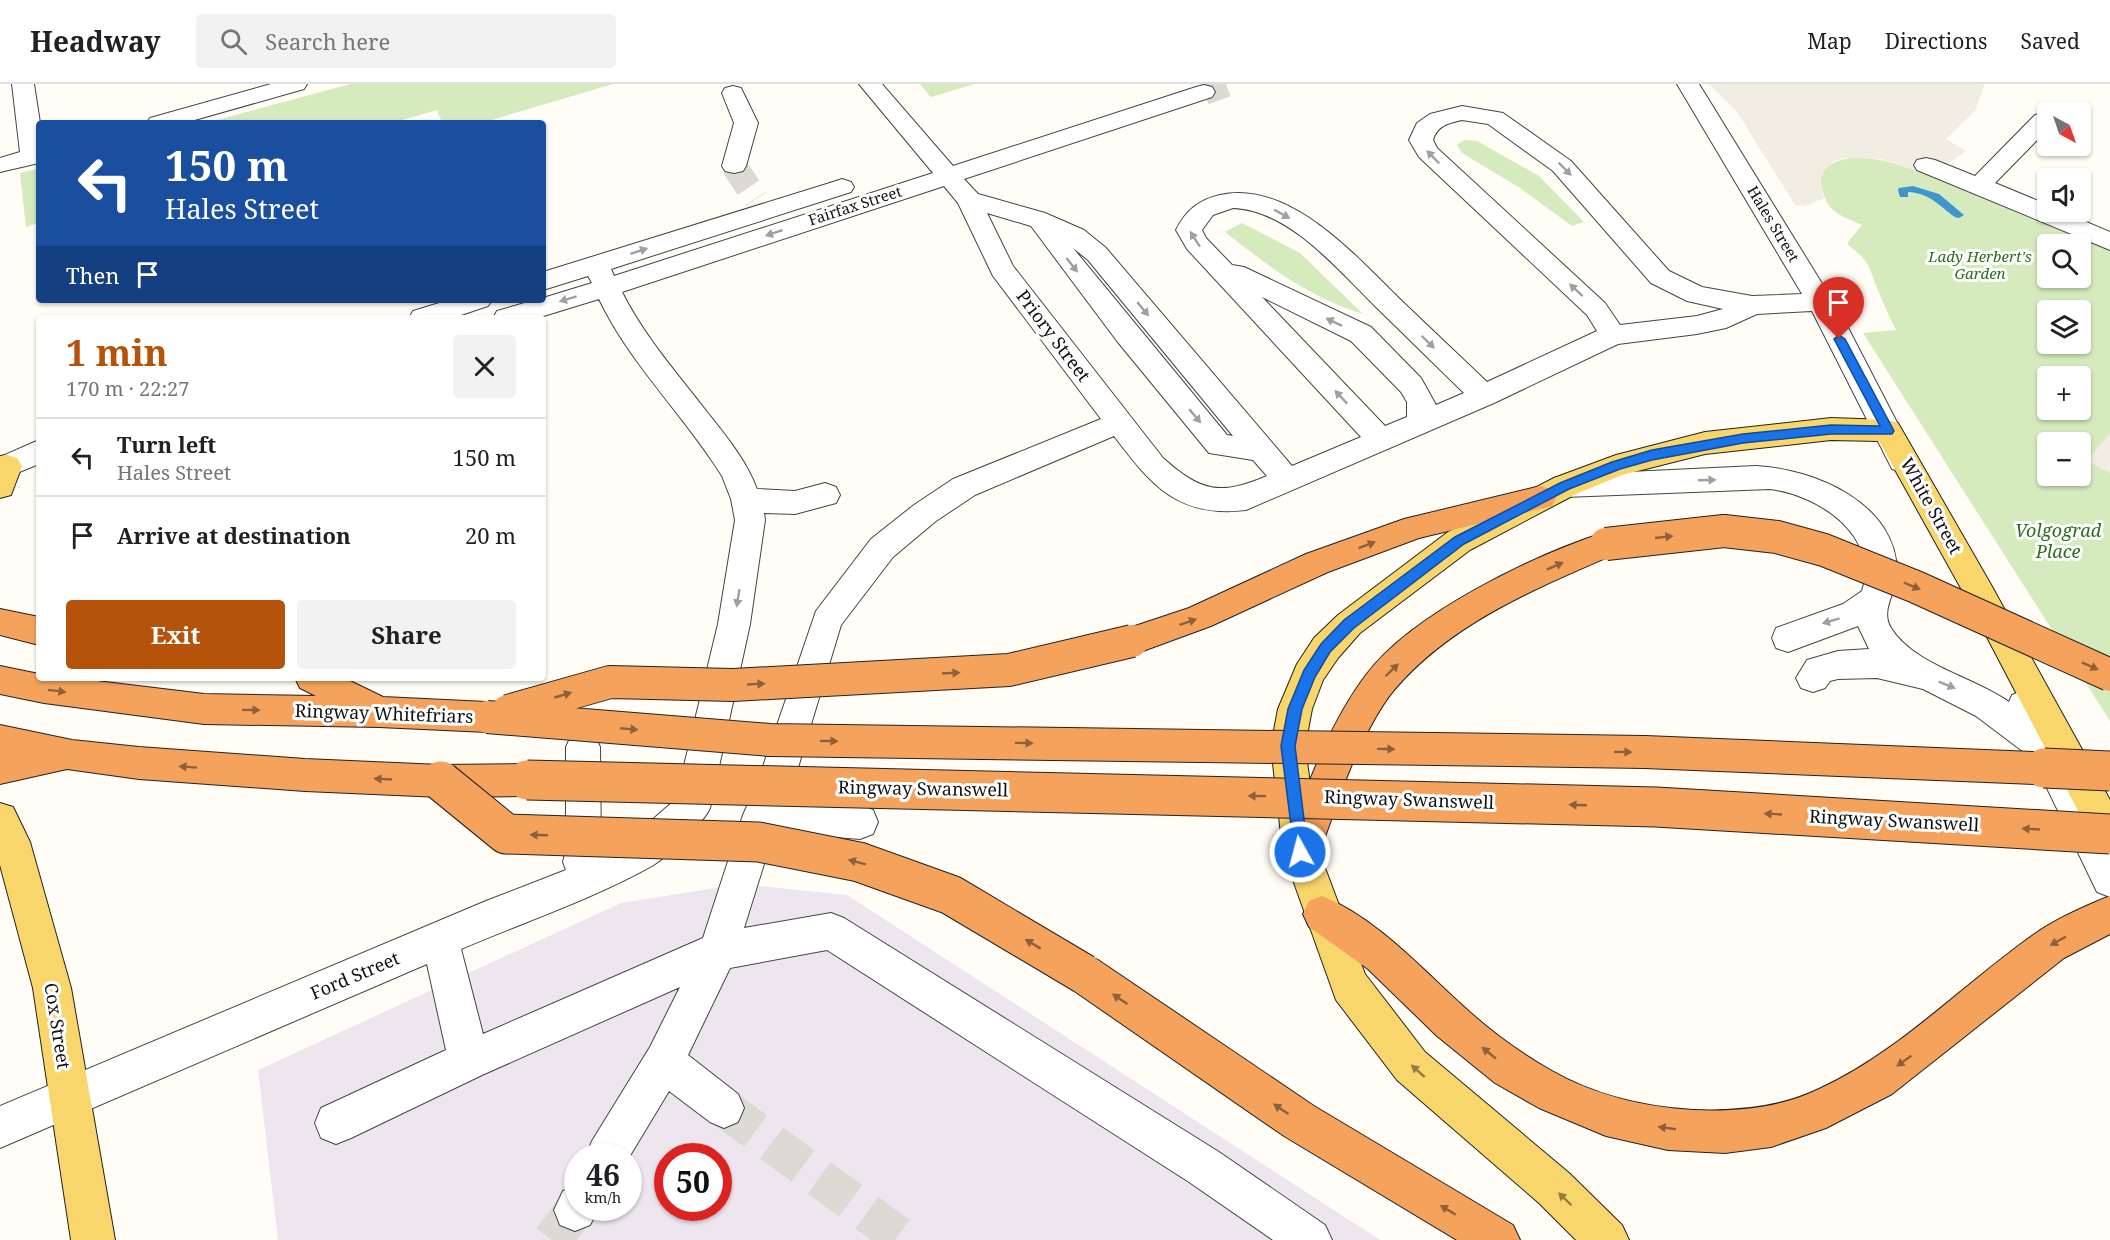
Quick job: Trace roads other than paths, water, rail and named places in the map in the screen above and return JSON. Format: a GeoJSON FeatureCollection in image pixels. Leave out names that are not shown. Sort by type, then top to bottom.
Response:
{"type":"FeatureCollection","features":[{"type":"Feature","properties":{"kind":"highway"},"geometry":{"type":"LineString","coordinates":[[487,717],[610,682],[733,685],[1009,670],[1132,641],[1200,617],[1317,563],[1415,527],[1553,492]]}},
{"type":"Feature","properties":{"kind":"highway"},"geometry":{"type":"LineString","coordinates":[[1300,852],[1328,779],[1351,729],[1382,680],[1432,633],[1525,579],[1606,544],[1724,531],[1777,537],[1824,550],[1916,587],[2110,675]]}},
{"type":"Feature","properties":{"kind":"highway"},"geometry":{"type":"LineString","coordinates":[[0,622],[36,630]]}},
{"type":"Feature","properties":{"kind":"highway","name":"Ringway Whitefriars"},"geometry":{"type":"LineString","coordinates":[[0,680],[44,689],[204,709],[380,712],[487,717],[770,740],[1645,752],[2100,783]]}},
{"type":"Feature","properties":{"kind":"highway"},"geometry":{"type":"LineString","coordinates":[[318,681],[380,712]]}},
{"type":"Feature","properties":{"kind":"highway"},"geometry":{"type":"LineString","coordinates":[[0,740],[72,755],[139,764],[441,782],[506,834],[759,842],[859,862],[951,895],[1084,974],[1299,1121],[1498,1240]]}},
{"type":"Feature","properties":{"kind":"highway"},"geometry":{"type":"LineString","coordinates":[[0,768],[72,755]]}},
{"type":"Feature","properties":{"kind":"highway","name":"Ringway Swanswell"},"geometry":{"type":"LineString","coordinates":[[441,782],[527,780],[1656,807],[2110,835]]}},
{"type":"Feature","properties":{"kind":"highway"},"geometry":{"type":"LineString","coordinates":[[1322,914],[1382,956],[1451,1022],[1509,1069],[1553,1094],[1606,1115],[1668,1129],[1725,1132],[1771,1126],[1815,1112],[1878,1080],[2051,945],[2110,914]]}},
{"type":"Feature","properties":{"kind":"main road"},"geometry":{"type":"LineString","coordinates":[[1607,1240],[1554,1188],[1411,1066],[1350,986],[1300,852],[1288,746],[1295,709],[1309,674],[1326,648],[1349,624],[1459,541],[1553,492],[1625,463],[1705,443],[1831,429],[1888,431]]}},
{"type":"Feature","properties":{"kind":"main road","name":"White Street"},"geometry":{"type":"LineString","coordinates":[[1888,431],[2100,783],[2110,835]]}},
{"type":"Feature","properties":{"kind":"main road","name":"Cox Street"},"geometry":{"type":"LineString","coordinates":[[0,819],[12,842],[52,988],[93,1240]]}},
{"type":"Feature","properties":{"kind":"street"},"geometry":{"type":"LineString","coordinates":[[1,159],[36,156],[23,84]]}},
{"type":"Feature","properties":{"kind":"street"},"geometry":{"type":"LineString","coordinates":[[169,120],[296,84]]}},
{"type":"Feature","properties":{"kind":"street","name":"Priory Street"},"geometry":{"type":"LineString","coordinates":[[870,84],[969,200],[1002,270],[1119,423],[1169,482],[1206,500],[1224,502],[1246,498],[1484,396],[1613,334],[1682,328],[1726,319],[1752,305]]}},
{"type":"Feature","properties":{"kind":"street"},"geometry":{"type":"LineString","coordinates":[[1006,134],[1158,84]]}},
{"type":"Feature","properties":{"kind":"street","name":"Hales Street"},"geometry":{"type":"LineString","coordinates":[[1688,84],[1820,302],[1888,431],[1940,547],[2047,752],[2110,880]]}},
{"type":"Feature","properties":{"kind":"street","name":"Fairfax Street"},"geometry":{"type":"LineString","coordinates":[[546,281],[602,276],[940,166],[1204,92]]}},
{"type":"Feature","properties":{"kind":"street"},"geometry":{"type":"LineString","coordinates":[[733,93],[746,123],[734,166]]}},
{"type":"Feature","properties":{"kind":"street"},"geometry":{"type":"LineString","coordinates":[[1613,334],[1596,309],[1427,152],[1421,140],[1425,128],[1438,119],[1462,113],[1495,118],[1506,124],[1562,166],[1660,277],[1696,295],[1752,305],[1820,302]]}},
{"type":"Feature","properties":{"kind":"street"},"geometry":{"type":"LineString","coordinates":[[1979,186],[2037,126]]}},
{"type":"Feature","properties":{"kind":"street","name":"Fairfax Street"},"geometry":{"type":"LineString","coordinates":[[546,300],[760,205],[940,166],[959,149]]}},
{"type":"Feature","properties":{"kind":"street"},"geometry":{"type":"LineString","coordinates":[[1926,165],[2110,242]]}},
{"type":"Feature","properties":{"kind":"street"},"geometry":{"type":"LineString","coordinates":[[1381,440],[1196,243],[1189,230],[1194,217],[1208,207],[1226,201],[1246,199],[1265,204],[1299,224],[1325,242],[1484,396]]}},
{"type":"Feature","properties":{"kind":"street"},"geometry":{"type":"LineString","coordinates":[[969,200],[1036,219],[1126,334],[1219,444],[1260,450],[1287,480]]}},
{"type":"Feature","properties":{"kind":"street"},"geometry":{"type":"LineString","coordinates":[[1217,264],[1361,334],[1411,385],[1421,401],[1423,411],[1420,423]]}},
{"type":"Feature","properties":{"kind":"street","name":"Ford Street"},"geometry":{"type":"LineString","coordinates":[[0,1126],[574,884],[641,853],[692,808],[734,624],[750,520],[746,499],[723,453],[624,323],[602,276]]}},
{"type":"Feature","properties":{"kind":"street"},"geometry":{"type":"LineString","coordinates":[[1652,330],[1663,302],[1660,277]]}},
{"type":"Feature","properties":{"kind":"street"},"geometry":{"type":"LineString","coordinates":[[432,315],[470,303]]}},
{"type":"Feature","properties":{"kind":"street","name":"Fairfax Street"},"geometry":{"type":"LineString","coordinates":[[513,315],[540,303]]}},
{"type":"Feature","properties":{"kind":"street"},"geometry":{"type":"LineString","coordinates":[[615,1143],[664,1061],[718,951],[761,815],[776,781],[827,620],[882,548],[925,513],[964,487],[1119,423]]}},
{"type":"Feature","properties":{"kind":"street"},"geometry":{"type":"LineString","coordinates":[[2,474],[36,453]]}},
{"type":"Feature","properties":{"kind":"street"},"geometry":{"type":"LineString","coordinates":[[2,474],[36,461]]}},
{"type":"Feature","properties":{"kind":"street"},"geometry":{"type":"LineString","coordinates":[[1553,492],[1756,477],[1785,479],[1810,487],[1855,516],[1867,530],[1876,546],[1883,566],[1880,583],[1870,611],[1872,624],[1877,635],[1912,670]]}},
{"type":"Feature","properties":{"kind":"street"},"geometry":{"type":"LineString","coordinates":[[746,499],[783,504],[804,503],[825,495]]}},
{"type":"Feature","properties":{"kind":"street"},"geometry":{"type":"LineString","coordinates":[[1788,638],[1801,630],[1862,611],[1873,602]]}},
{"type":"Feature","properties":{"kind":"street"},"geometry":{"type":"LineString","coordinates":[[1813,678],[1819,669],[1848,663],[1885,664],[1912,670],[1972,695],[2047,752],[2100,783]]}},
{"type":"Feature","properties":{"kind":"street"},"geometry":{"type":"LineString","coordinates":[[574,884],[584,849],[584,747]]}},
{"type":"Feature","properties":{"kind":"street"},"geometry":{"type":"LineString","coordinates":[[761,815],[860,822]]}},
{"type":"Feature","properties":{"kind":"street"},"geometry":{"type":"LineString","coordinates":[[336,1123],[468,1061],[718,951],[831,931],[1203,1167],[1310,1240]]}},
{"type":"Feature","properties":{"kind":"street"},"geometry":{"type":"LineString","coordinates":[[439,940],[456,1000],[468,1061]]}},
{"type":"Feature","properties":{"kind":"street"},"geometry":{"type":"LineString","coordinates":[[664,1061],[724,1108]]}},
{"type":"Feature","properties":{"kind":"waterway"},"geometry":{"type":"LineString","coordinates":[[1904,195],[1903,190],[1908,189],[1925,192],[1940,199],[1959,215]]}},
{"type":"Feature","properties":{"kind":"tunnel"},"geometry":{"type":"LineString","coordinates":[[1204,92],[1226,84]]}},
{"type":"Feature","properties":{"kind":"tunnel"},"geometry":{"type":"LineString","coordinates":[[734,166],[756,199]]}},
{"type":"Feature","properties":{"kind":"tunnel"},"geometry":{"type":"LineString","coordinates":[[724,1108],[904,1240]]}},
{"type":"Feature","properties":{"kind":"tunnel"},"geometry":{"type":"LineString","coordinates":[[552,1240],[567,1221]]}},
{"type":"Feature","properties":{"kind":"park label","name":"Lady Herbert's Garden"},"geometry":{"type":"Point","coordinates":[1980,266]}},
{"type":"Feature","properties":{"kind":"park label","name":"Volgograd Place"},"geometry":{"type":"Point","coordinates":[2058,541]}}]}
